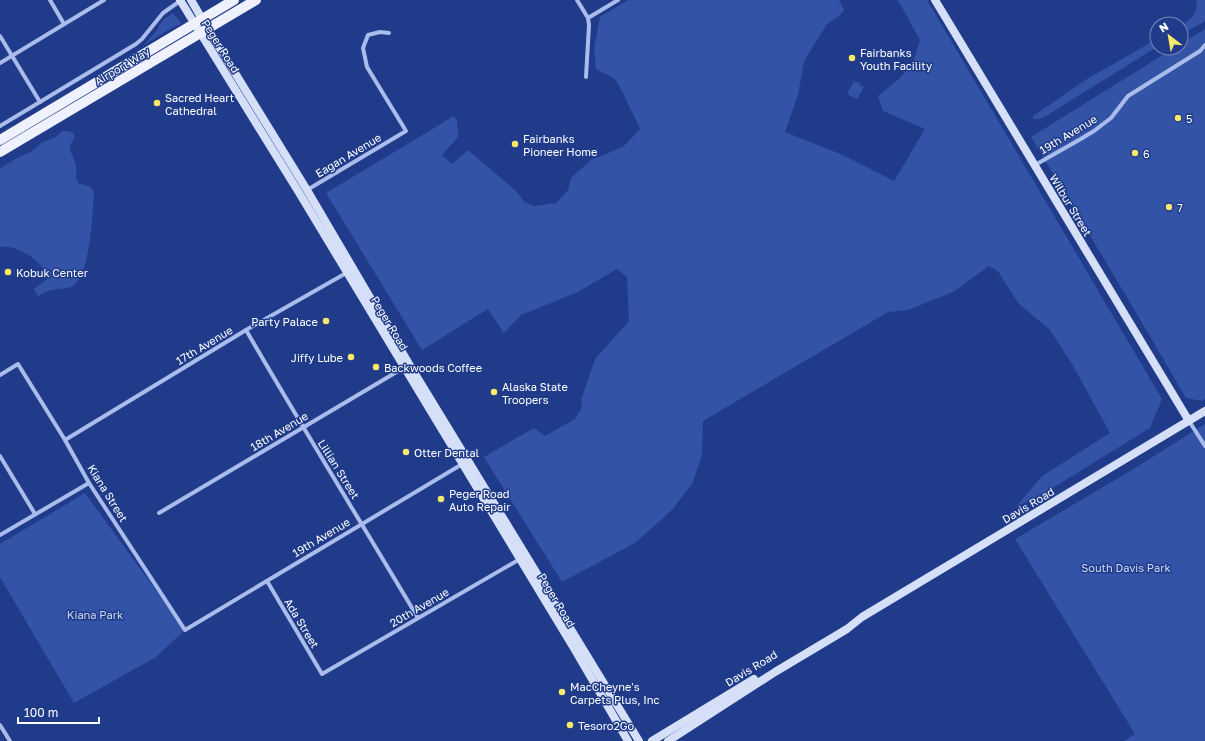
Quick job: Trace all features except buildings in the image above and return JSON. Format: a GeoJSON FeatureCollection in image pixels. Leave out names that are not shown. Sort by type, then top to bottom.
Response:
{"type":"FeatureCollection","features":[{"type":"Feature","properties":{"kind":"main road","name":"Airport Way"},"geometry":{"type":"LineString","coordinates":[[0,140],[234,0]]}},
{"type":"Feature","properties":{"kind":"main road","name":"Airport Way"},"geometry":{"type":"LineString","coordinates":[[0,152],[256,0]]}},
{"type":"Feature","properties":{"kind":"street"},"geometry":{"type":"LineString","coordinates":[[50,0],[64,24]]}},
{"type":"Feature","properties":{"kind":"street"},"geometry":{"type":"LineString","coordinates":[[0,63],[104,0]]}},
{"type":"Feature","properties":{"kind":"street","name":"Peger Road"},"geometry":{"type":"LineString","coordinates":[[191,0],[198,22]]}},
{"type":"Feature","properties":{"kind":"street"},"geometry":{"type":"LineString","coordinates":[[577,0],[588,18],[589,25],[586,77]]}},
{"type":"Feature","properties":{"kind":"street"},"geometry":{"type":"LineString","coordinates":[[588,18],[618,0]]}},
{"type":"Feature","properties":{"kind":"street","name":"Wilbur Street"},"geometry":{"type":"LineString","coordinates":[[935,0],[1189,421]]}},
{"type":"Feature","properties":{"kind":"street"},"geometry":{"type":"LineString","coordinates":[[0,126],[136,44],[142,39],[163,13],[180,1]]}},
{"type":"Feature","properties":{"kind":"street","name":"Peger Road"},"geometry":{"type":"LineString","coordinates":[[180,1],[204,31],[303,192],[406,366],[523,558],[639,741]]}},
{"type":"Feature","properties":{"kind":"street","name":"Eagan Avenue"},"geometry":{"type":"LineString","coordinates":[[303,192],[406,131],[367,66],[363,48],[368,36],[380,32],[389,33]]}},
{"type":"Feature","properties":{"kind":"street"},"geometry":{"type":"LineString","coordinates":[[0,36],[40,102]]}},
{"type":"Feature","properties":{"kind":"street","name":"19th Avenue"},"geometry":{"type":"LineString","coordinates":[[1034,165],[1094,131],[1111,118],[1128,96],[1200,51],[1205,45]]}},
{"type":"Feature","properties":{"kind":"street","name":"17th Avenue"},"geometry":{"type":"LineString","coordinates":[[65,440],[246,330],[350,270]]}},
{"type":"Feature","properties":{"kind":"street","name":"Lillian Street"},"geometry":{"type":"LineString","coordinates":[[246,330],[418,618]]}},
{"type":"Feature","properties":{"kind":"street","name":"Kiana Street"},"geometry":{"type":"LineString","coordinates":[[0,375],[18,364],[65,440],[89,483],[185,630]]}},
{"type":"Feature","properties":{"kind":"street","name":"18th Avenue"},"geometry":{"type":"LineString","coordinates":[[159,514],[406,366]]}},
{"type":"Feature","properties":{"kind":"street","name":"Davis Road"},"geometry":{"type":"LineString","coordinates":[[668,741],[775,672],[847,629],[862,617],[1205,411]]}},
{"type":"Feature","properties":{"kind":"street"},"geometry":{"type":"LineString","coordinates":[[1189,421],[1205,446]]}},
{"type":"Feature","properties":{"kind":"street"},"geometry":{"type":"LineString","coordinates":[[0,456],[35,514]]}},
{"type":"Feature","properties":{"kind":"street","name":"19th Avenue"},"geometry":{"type":"LineString","coordinates":[[185,630],[362,523],[465,463]]}},
{"type":"Feature","properties":{"kind":"street"},"geometry":{"type":"LineString","coordinates":[[0,535],[89,483]]}},
{"type":"Feature","properties":{"kind":"street","name":"Peger Road"},"geometry":{"type":"LineString","coordinates":[[523,558],[628,741]]}},
{"type":"Feature","properties":{"kind":"street","name":"20th Avenue"},"geometry":{"type":"LineString","coordinates":[[322,674],[523,558]]}},
{"type":"Feature","properties":{"kind":"street","name":"Ada Street"},"geometry":{"type":"LineString","coordinates":[[267,580],[322,674]]}},
{"type":"Feature","properties":{"kind":"street","name":"Davis Road"},"geometry":{"type":"LineString","coordinates":[[652,741],[841,626],[862,617]]}},
{"type":"Feature","properties":{"kind":"street"},"geometry":{"type":"LineString","coordinates":[[0,725],[10,741]]}},
{"type":"Feature","properties":{"kind":"green space"},"geometry":{"type":"Polygon","coordinates":[[[628,0],[839,0],[844,10],[840,15],[827,24],[804,61],[798,95],[785,132],[843,155],[894,181],[925,129],[883,111],[878,96],[900,78],[913,63],[920,40],[898,0],[927,0],[1162,399],[1150,428],[1051,489],[1016,507],[1042,476],[1110,433],[1072,364],[1050,330],[1018,303],[998,271],[989,266],[953,292],[908,310],[888,312],[703,421],[702,456],[692,484],[671,511],[635,543],[562,582],[484,457],[534,428],[545,436],[575,419],[582,407],[581,400],[595,359],[629,321],[627,277],[617,269],[578,292],[521,315],[504,333],[488,309],[422,350],[326,193],[454,116],[457,121],[458,137],[442,155],[452,164],[468,150],[518,193],[524,202],[535,206],[556,203],[568,190],[571,178],[591,160],[623,147],[640,129],[615,79],[596,69],[594,49],[600,17],[628,0]]]}},
{"type":"Feature","properties":{"kind":"green space"},"geometry":{"type":"Polygon","coordinates":[[[1197,0],[1205,0],[1205,21],[1189,30],[1189,20],[1195,13],[1197,0]]]}},
{"type":"Feature","properties":{"kind":"green space"},"geometry":{"type":"Polygon","coordinates":[[[173,13],[181,24],[173,27],[144,45],[159,28],[158,27],[164,19],[173,13]]]}},
{"type":"Feature","properties":{"kind":"green space"},"geometry":{"type":"Polygon","coordinates":[[[1205,29],[1205,399],[1202,401],[1186,398],[1031,137],[1161,56],[1189,56],[1189,39],[1205,29]]]}},
{"type":"Feature","properties":{"kind":"green space"},"geometry":{"type":"Polygon","coordinates":[[[1149,44],[1149,52],[1046,116],[1040,119],[1033,119],[1033,116],[1087,79],[1149,44]]]}},
{"type":"Feature","properties":{"kind":"green space"},"geometry":{"type":"Polygon","coordinates":[[[854,81],[860,83],[859,85],[864,87],[857,99],[847,94],[854,81]]]}},
{"type":"Feature","properties":{"kind":"green space"},"geometry":{"type":"Polygon","coordinates":[[[62,131],[68,131],[74,135],[70,148],[78,183],[89,187],[94,192],[90,241],[84,267],[75,284],[67,288],[48,291],[38,296],[34,289],[47,279],[46,273],[42,267],[21,251],[14,248],[0,247],[0,169],[17,158],[32,151],[41,143],[54,138],[62,131]]]}},
{"type":"Feature","properties":{"kind":"green space","name":"South Davis Park"},"geometry":{"type":"Polygon","coordinates":[[[1205,424],[1205,741],[1124,741],[1135,734],[1015,539],[1127,473],[1205,424]]]}},
{"type":"Feature","properties":{"kind":"green space","name":"Kiana Park"},"geometry":{"type":"Polygon","coordinates":[[[85,493],[185,630],[156,657],[74,703],[0,577],[0,544],[85,493]]]}},
{"type":"Feature","properties":{"kind":"place","name":"Fairbanks Youth Facility"},"geometry":{"type":"Point","coordinates":[852,58]}},
{"type":"Feature","properties":{"kind":"place","name":"Sacred Heart Cathedral"},"geometry":{"type":"Point","coordinates":[157,103]}},
{"type":"Feature","properties":{"kind":"place","name":"5"},"geometry":{"type":"Point","coordinates":[1178,118]}},
{"type":"Feature","properties":{"kind":"place","name":"Fairbanks Pioneer Home"},"geometry":{"type":"Point","coordinates":[515,144]}},
{"type":"Feature","properties":{"kind":"place","name":"6"},"geometry":{"type":"Point","coordinates":[1135,153]}},
{"type":"Feature","properties":{"kind":"place","name":"7"},"geometry":{"type":"Point","coordinates":[1169,207]}},
{"type":"Feature","properties":{"kind":"place","name":"Kobuk Center"},"geometry":{"type":"Point","coordinates":[8,272]}},
{"type":"Feature","properties":{"kind":"place","name":"Party Palace"},"geometry":{"type":"Point","coordinates":[326,321]}},
{"type":"Feature","properties":{"kind":"place","name":"Jiffy Lube"},"geometry":{"type":"Point","coordinates":[351,357]}},
{"type":"Feature","properties":{"kind":"place","name":"Backwoods Coffee"},"geometry":{"type":"Point","coordinates":[376,367]}},
{"type":"Feature","properties":{"kind":"place","name":"Alaska State Troopers"},"geometry":{"type":"Point","coordinates":[494,392]}},
{"type":"Feature","properties":{"kind":"place","name":"Otter Dental"},"geometry":{"type":"Point","coordinates":[406,452]}},
{"type":"Feature","properties":{"kind":"place","name":"Peger Road Auto Repair"},"geometry":{"type":"Point","coordinates":[441,499]}},
{"type":"Feature","properties":{"kind":"place","name":"MacCheyne's Carpets Plus, Inc"},"geometry":{"type":"Point","coordinates":[562,692]}},
{"type":"Feature","properties":{"kind":"place","name":"Tesoro2Go"},"geometry":{"type":"Point","coordinates":[570,725]}}]}
